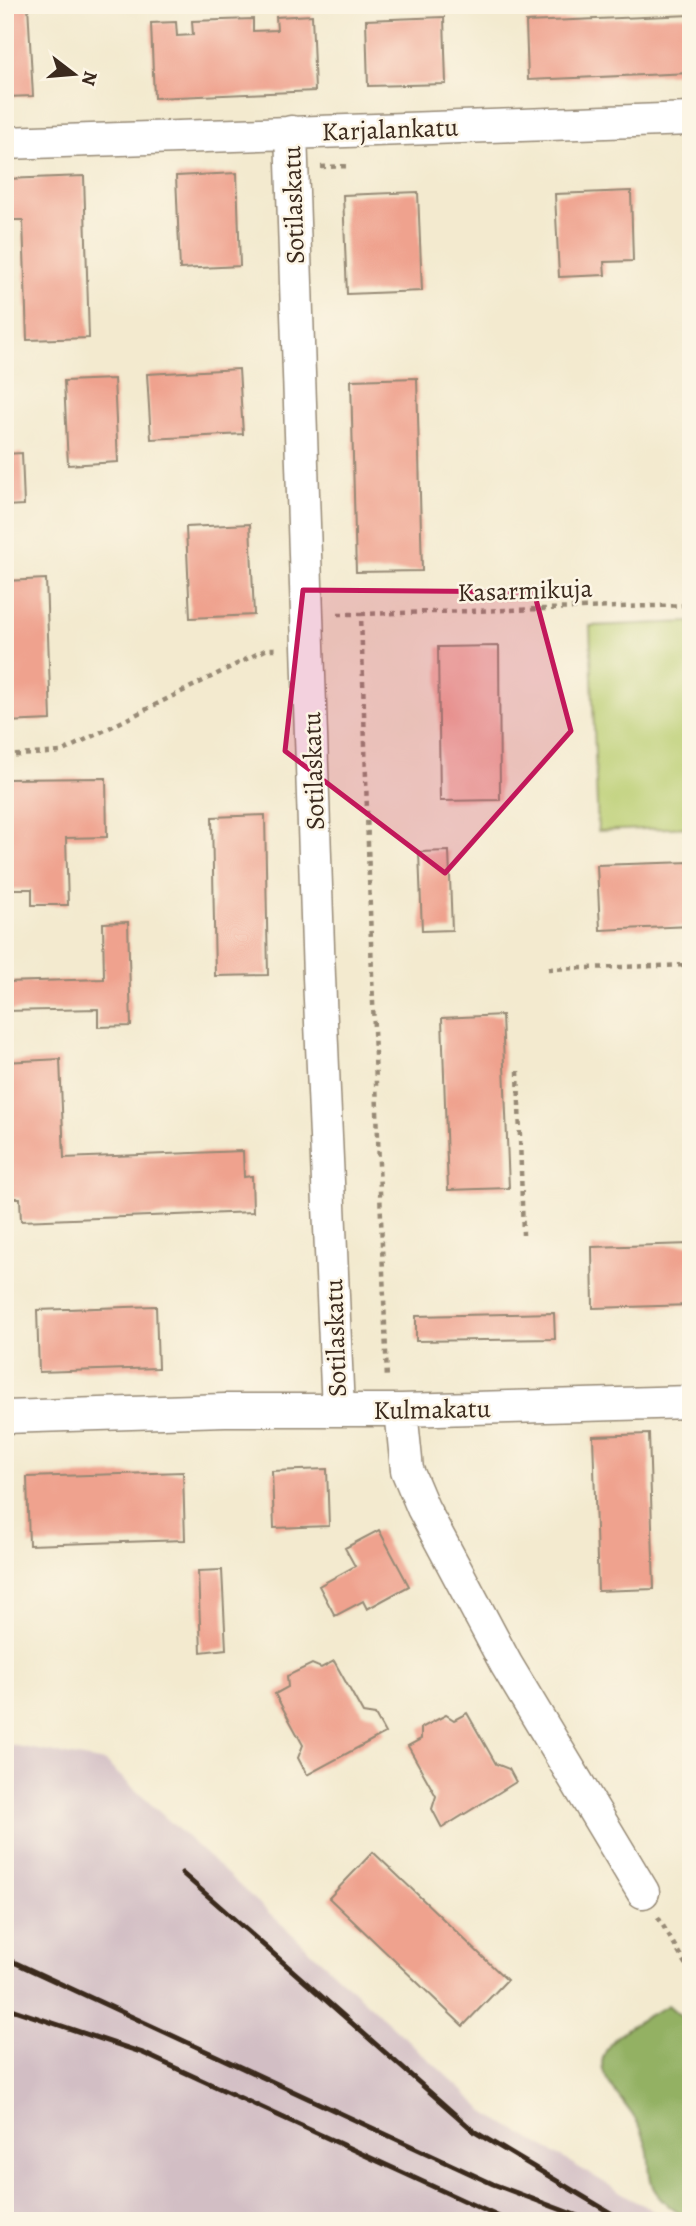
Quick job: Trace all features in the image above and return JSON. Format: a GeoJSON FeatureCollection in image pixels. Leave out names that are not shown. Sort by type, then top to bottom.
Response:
{"type":"FeatureCollection","features":[{"type":"Feature","properties":{"kind":"street","name":"Karjalankatu"},"geometry":{"type":"LineString","coordinates":[[5,143],[691,120]]}},
{"type":"Feature","properties":{"kind":"street","name":"Sotilaskatu"},"geometry":{"type":"LineString","coordinates":[[291,132],[319,977],[338,1410]]}},
{"type":"Feature","properties":{"kind":"street","name":"Kulmakatu"},"geometry":{"type":"LineString","coordinates":[[5,1417],[225,1410],[338,1410],[394,1397],[691,1402]]}},
{"type":"Feature","properties":{"kind":"street"},"geometry":{"type":"LineString","coordinates":[[394,1397],[407,1470],[423,1508],[506,1664],[643,1892]]}},
{"type":"Feature","properties":{"kind":"path","name":"Kasarmikuja"},"geometry":{"type":"LineString","coordinates":[[329,614],[691,605]]}},
{"type":"Feature","properties":{"kind":"path"},"geometry":{"type":"LineString","coordinates":[[361,614],[372,975],[394,1397]]}},
{"type":"Feature","properties":{"kind":"path"},"geometry":{"type":"LineString","coordinates":[[5,756],[61,752],[267,649],[309,649]]}},
{"type":"Feature","properties":{"kind":"path"},"geometry":{"type":"LineString","coordinates":[[548,969],[691,965]]}},
{"type":"Feature","properties":{"kind":"path"},"geometry":{"type":"LineString","coordinates":[[518,1071],[523,1235]]}},
{"type":"Feature","properties":{"kind":"path"},"geometry":{"type":"LineString","coordinates":[[643,1892],[691,1974]]}},
{"type":"Feature","properties":{"kind":"highlighted area"},"geometry":{"type":"Polygon","coordinates":[[[303,590],[534,592],[571,731],[445,873],[285,751],[303,590]]]}},
{"type":"Feature","properties":{"kind":"shaded area"},"geometry":{"type":"Polygon","coordinates":[[[5,1744],[105,1762],[488,2114],[670,2221],[5,2221],[5,1744]]]}},
{"type":"Feature","properties":{"kind":"green space"},"geometry":{"type":"Polygon","coordinates":[[[691,622],[691,827],[598,831],[590,626],[691,622]]]}},
{"type":"Feature","properties":{"kind":"green space"},"geometry":{"type":"Polygon","coordinates":[[[668,2005],[691,2025],[691,2220],[670,2207],[654,2189],[648,2149],[642,2132],[632,2113],[610,2085],[602,2067],[603,2058],[613,2040],[640,2020],[668,2005]]]}},
{"type":"Feature","properties":{"kind":"building"},"geometry":{"type":"Polygon","coordinates":[[[5,5],[28,5],[33,96],[5,97],[5,5]]]}},
{"type":"Feature","properties":{"kind":"building"},"geometry":{"type":"Polygon","coordinates":[[[312,15],[315,91],[154,98],[151,23],[176,22],[177,36],[193,35],[192,21],[253,19],[253,31],[277,30],[276,17],[312,15]]]}},
{"type":"Feature","properties":{"kind":"building"},"geometry":{"type":"Polygon","coordinates":[[[691,15],[691,73],[528,80],[526,22],[691,15]]]}},
{"type":"Feature","properties":{"kind":"building"},"geometry":{"type":"Polygon","coordinates":[[[444,17],[446,84],[368,86],[366,20],[444,17]]]}},
{"type":"Feature","properties":{"kind":"building"},"geometry":{"type":"Polygon","coordinates":[[[237,173],[240,266],[180,269],[176,176],[237,173]]]}},
{"type":"Feature","properties":{"kind":"building"},"geometry":{"type":"Polygon","coordinates":[[[84,176],[89,338],[27,340],[23,220],[5,220],[5,179],[84,176]]]}},
{"type":"Feature","properties":{"kind":"building"},"geometry":{"type":"Polygon","coordinates":[[[631,191],[633,261],[604,262],[605,275],[559,277],[555,194],[631,191]]]}},
{"type":"Feature","properties":{"kind":"building"},"geometry":{"type":"Polygon","coordinates":[[[418,192],[422,291],[347,294],[343,195],[418,192]]]}},
{"type":"Feature","properties":{"kind":"building"},"geometry":{"type":"Polygon","coordinates":[[[239,369],[243,434],[151,439],[147,374],[239,369]]]}},
{"type":"Feature","properties":{"kind":"building"},"geometry":{"type":"Polygon","coordinates":[[[417,378],[422,571],[356,572],[351,380],[417,378]]]}},
{"type":"Feature","properties":{"kind":"building"},"geometry":{"type":"Polygon","coordinates":[[[114,379],[118,462],[68,465],[64,381],[114,379]]]}},
{"type":"Feature","properties":{"kind":"building"},"geometry":{"type":"Polygon","coordinates":[[[22,453],[24,505],[5,506],[5,454],[22,453]]]}},
{"type":"Feature","properties":{"kind":"building"},"geometry":{"type":"Polygon","coordinates":[[[250,524],[254,615],[190,618],[186,527],[250,524]]]}},
{"type":"Feature","properties":{"kind":"building"},"geometry":{"type":"Polygon","coordinates":[[[46,579],[51,720],[5,722],[5,581],[46,579]]]}},
{"type":"Feature","properties":{"kind":"building"},"geometry":{"type":"Polygon","coordinates":[[[499,646],[500,800],[440,801],[438,647],[499,646]]]}},
{"type":"Feature","properties":{"kind":"building"},"geometry":{"type":"Polygon","coordinates":[[[106,778],[107,837],[66,838],[68,905],[32,905],[32,889],[5,889],[5,779],[106,778]]]}},
{"type":"Feature","properties":{"kind":"building"},"geometry":{"type":"Polygon","coordinates":[[[265,815],[268,975],[215,976],[212,817],[265,815]]]}},
{"type":"Feature","properties":{"kind":"building"},"geometry":{"type":"Polygon","coordinates":[[[449,851],[452,930],[422,931],[419,852],[449,851]]]}},
{"type":"Feature","properties":{"kind":"building"},"geometry":{"type":"Polygon","coordinates":[[[691,862],[691,926],[600,930],[597,865],[691,862]]]}},
{"type":"Feature","properties":{"kind":"building"},"geometry":{"type":"Polygon","coordinates":[[[128,922],[131,1026],[98,1027],[98,1009],[5,1011],[5,982],[104,979],[103,923],[128,922]]]}},
{"type":"Feature","properties":{"kind":"building"},"geometry":{"type":"Polygon","coordinates":[[[502,1015],[509,1188],[448,1190],[442,1018],[502,1015]]]}},
{"type":"Feature","properties":{"kind":"building"},"geometry":{"type":"Polygon","coordinates":[[[60,1059],[64,1158],[243,1151],[244,1177],[252,1176],[253,1212],[21,1221],[20,1198],[10,1198],[5,1062],[60,1059]]]}},
{"type":"Feature","properties":{"kind":"building"},"geometry":{"type":"Polygon","coordinates":[[[691,1244],[691,1305],[593,1308],[592,1247],[691,1244]]]}},
{"type":"Feature","properties":{"kind":"building"},"geometry":{"type":"Polygon","coordinates":[[[156,1306],[158,1368],[39,1372],[37,1310],[156,1306]]]}},
{"type":"Feature","properties":{"kind":"building"},"geometry":{"type":"Polygon","coordinates":[[[554,1313],[555,1339],[416,1341],[416,1316],[554,1313]]]}},
{"type":"Feature","properties":{"kind":"building"},"geometry":{"type":"Polygon","coordinates":[[[649,1434],[654,1589],[598,1591],[593,1436],[649,1434]]]}},
{"type":"Feature","properties":{"kind":"building"},"geometry":{"type":"Polygon","coordinates":[[[327,1469],[329,1526],[274,1528],[272,1471],[327,1469]]]}},
{"type":"Feature","properties":{"kind":"building"},"geometry":{"type":"Polygon","coordinates":[[[183,1472],[185,1540],[29,1545],[27,1477],[183,1472]]]}},
{"type":"Feature","properties":{"kind":"building"},"geometry":{"type":"Polygon","coordinates":[[[379,1530],[409,1586],[367,1609],[363,1601],[335,1616],[319,1586],[355,1566],[345,1548],[379,1530]]]}},
{"type":"Feature","properties":{"kind":"building"},"geometry":{"type":"Polygon","coordinates":[[[222,1570],[226,1649],[201,1652],[198,1571],[222,1570]]]}},
{"type":"Feature","properties":{"kind":"building"},"geometry":{"type":"Polygon","coordinates":[[[334,1661],[363,1713],[375,1715],[385,1733],[307,1775],[298,1758],[303,1745],[275,1694],[288,1687],[287,1676],[312,1664],[321,1668],[334,1661]]]}},
{"type":"Feature","properties":{"kind":"building"},"geometry":{"type":"Polygon","coordinates":[[[467,1713],[496,1764],[509,1769],[516,1782],[442,1828],[432,1809],[436,1796],[408,1746],[421,1739],[421,1728],[446,1715],[454,1720],[467,1713]]]}},
{"type":"Feature","properties":{"kind":"building"},"geometry":{"type":"Polygon","coordinates":[[[373,1852],[507,1980],[463,2026],[329,1898],[373,1852]]]}},
{"type":"Feature","properties":{"kind":"railway"},"geometry":{"type":"LineString","coordinates":[[182,1873],[475,2132],[624,2221]]}},
{"type":"Feature","properties":{"kind":"railway"},"geometry":{"type":"LineString","coordinates":[[5,1958],[493,2184],[591,2221]]}},
{"type":"Feature","properties":{"kind":"railway"},"geometry":{"type":"LineString","coordinates":[[5,2007],[143,2053],[508,2221]]}}]}
